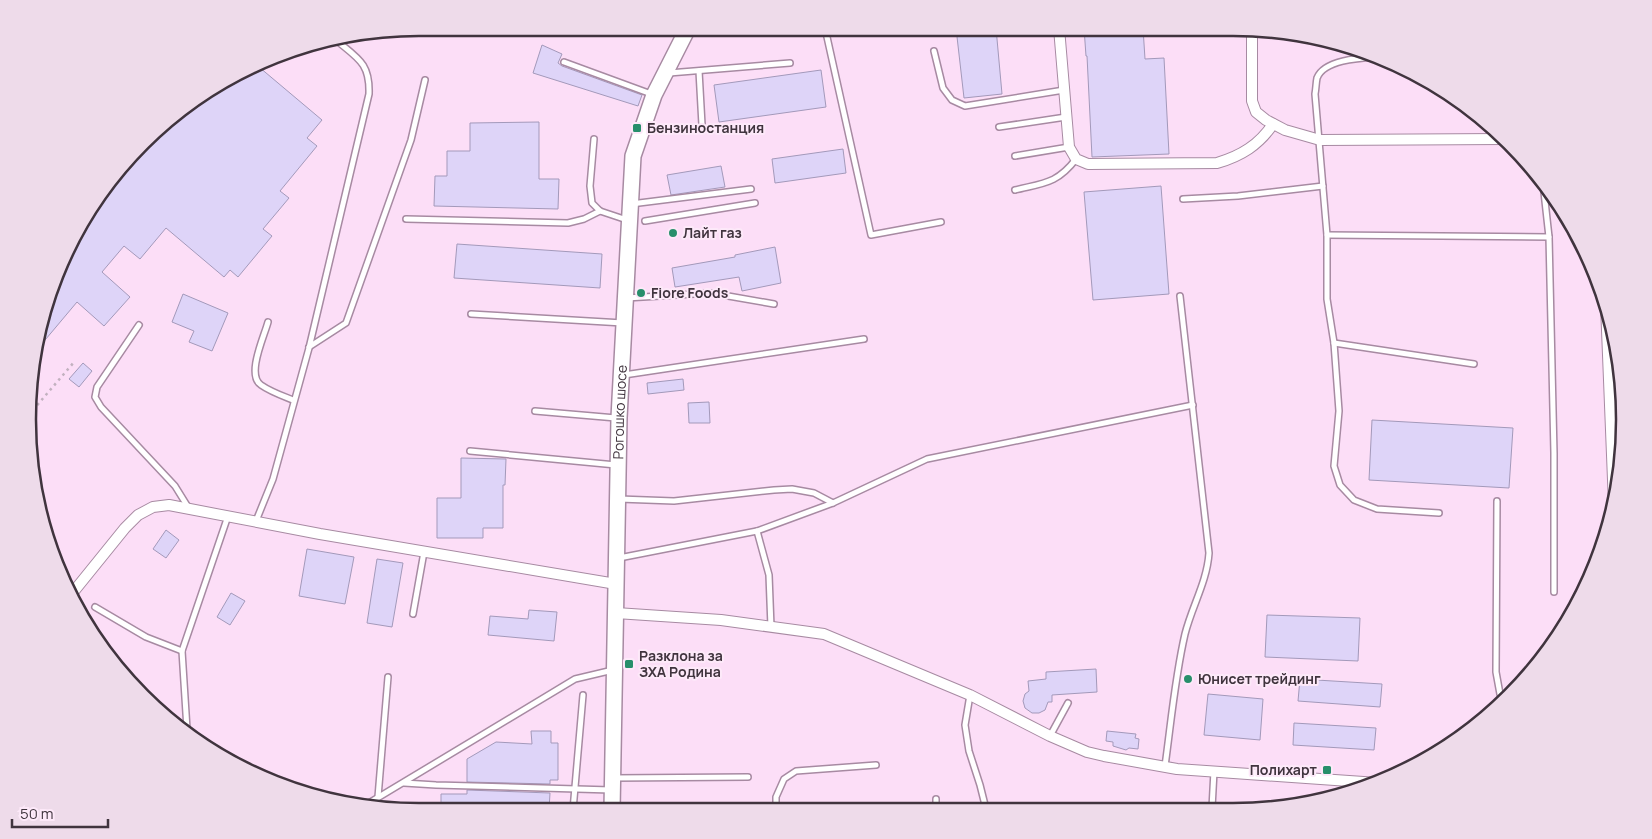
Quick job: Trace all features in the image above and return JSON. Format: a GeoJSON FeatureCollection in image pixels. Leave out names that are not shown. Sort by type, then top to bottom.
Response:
{"type":"FeatureCollection","features":[{"type":"Feature","properties":{"kind":"main road","name":"Рогошко шосе"},"geometry":{"type":"LineString","coordinates":[[613,803],[619,418],[626,298],[637,221],[631,204],[633,156],[654,95],[684,36]]}},
{"type":"Feature","properties":{"kind":"street"},"geometry":{"type":"LineString","coordinates":[[1060,36],[1069,147],[1076,159],[1088,164],[1217,163],[1231,159],[1259,143],[1273,124]]}},
{"type":"Feature","properties":{"kind":"street"},"geometry":{"type":"LineString","coordinates":[[1252,37],[1252,102],[1256,112],[1266,120],[1285,130],[1320,140],[1493,139]]}},
{"type":"Feature","properties":{"kind":"street"},"geometry":{"type":"LineString","coordinates":[[1608,342],[1612,466]]}},
{"type":"Feature","properties":{"kind":"street"},"geometry":{"type":"LineString","coordinates":[[76,589],[125,528],[138,515],[153,507],[169,505],[320,534],[616,584]]}},
{"type":"Feature","properties":{"kind":"street"},"geometry":{"type":"LineString","coordinates":[[616,613],[721,620],[824,634],[970,695],[1050,736],[1087,752],[1165,766],[1357,781]]}},
{"type":"Feature","properties":{"kind":"lane"},"geometry":{"type":"LineString","coordinates":[[828,36],[871,235],[941,222]]}},
{"type":"Feature","properties":{"kind":"lane"},"geometry":{"type":"LineString","coordinates":[[256,521],[273,479],[293,400],[309,348],[369,94],[369,81],[366,70],[359,59],[342,45]]}},
{"type":"Feature","properties":{"kind":"lane"},"geometry":{"type":"LineString","coordinates":[[934,51],[943,88],[952,100],[965,106],[1064,90]]}},
{"type":"Feature","properties":{"kind":"lane"},"geometry":{"type":"LineString","coordinates":[[1361,59],[1349,60],[1324,68],[1317,78],[1315,94],[1327,235],[1327,299],[1334,343],[1339,410],[1334,466],[1340,485],[1354,500],[1377,509],[1439,513]]}},
{"type":"Feature","properties":{"kind":"lane"},"geometry":{"type":"LineString","coordinates":[[564,62],[654,95]]}},
{"type":"Feature","properties":{"kind":"lane"},"geometry":{"type":"LineString","coordinates":[[664,74],[790,63]]}},
{"type":"Feature","properties":{"kind":"lane"},"geometry":{"type":"LineString","coordinates":[[699,71],[702,125]]}},
{"type":"Feature","properties":{"kind":"lane"},"geometry":{"type":"LineString","coordinates":[[309,348],[346,323],[411,140],[425,80]]}},
{"type":"Feature","properties":{"kind":"lane"},"geometry":{"type":"LineString","coordinates":[[998,127],[1067,116]]}},
{"type":"Feature","properties":{"kind":"lane"},"geometry":{"type":"LineString","coordinates":[[594,139],[590,186],[592,203],[600,211],[637,221],[755,203]]}},
{"type":"Feature","properties":{"kind":"lane"},"geometry":{"type":"LineString","coordinates":[[1014,156],[1069,147]]}},
{"type":"Feature","properties":{"kind":"lane"},"geometry":{"type":"LineString","coordinates":[[1015,190],[1054,180],[1066,172],[1076,159]]}},
{"type":"Feature","properties":{"kind":"lane"},"geometry":{"type":"LineString","coordinates":[[1183,199],[1238,196],[1323,186]]}},
{"type":"Feature","properties":{"kind":"lane"},"geometry":{"type":"LineString","coordinates":[[631,204],[751,189]]}},
{"type":"Feature","properties":{"kind":"lane"},"geometry":{"type":"LineString","coordinates":[[1545,197],[1549,237],[1554,453],[1554,592]]}},
{"type":"Feature","properties":{"kind":"lane"},"geometry":{"type":"LineString","coordinates":[[406,219],[568,223],[584,219],[600,211]]}},
{"type":"Feature","properties":{"kind":"lane"},"geometry":{"type":"LineString","coordinates":[[1327,235],[1549,237]]}},
{"type":"Feature","properties":{"kind":"lane"},"geometry":{"type":"LineString","coordinates":[[626,298],[711,293],[774,304]]}},
{"type":"Feature","properties":{"kind":"lane"},"geometry":{"type":"LineString","coordinates":[[1165,766],[1185,634],[1204,581],[1209,553],[1180,296]]}},
{"type":"Feature","properties":{"kind":"lane"},"geometry":{"type":"LineString","coordinates":[[471,314],[624,323]]}},
{"type":"Feature","properties":{"kind":"lane"},"geometry":{"type":"LineString","coordinates":[[268,322],[254,369],[255,377],[260,384],[293,400]]}},
{"type":"Feature","properties":{"kind":"lane"},"geometry":{"type":"LineString","coordinates":[[138,325],[97,386],[95,397],[100,407],[175,486],[188,508]]}},
{"type":"Feature","properties":{"kind":"lane"},"geometry":{"type":"LineString","coordinates":[[621,375],[864,339]]}},
{"type":"Feature","properties":{"kind":"lane"},"geometry":{"type":"LineString","coordinates":[[1334,343],[1474,364]]}},
{"type":"Feature","properties":{"kind":"lane"},"geometry":{"type":"LineString","coordinates":[[616,559],[756,531],[833,503],[927,459],[1193,405]]}},
{"type":"Feature","properties":{"kind":"lane"},"geometry":{"type":"LineString","coordinates":[[535,411],[619,418]]}},
{"type":"Feature","properties":{"kind":"lane"},"geometry":{"type":"LineString","coordinates":[[470,451],[619,465]]}},
{"type":"Feature","properties":{"kind":"lane"},"geometry":{"type":"LineString","coordinates":[[618,499],[674,501],[792,489],[814,493],[833,503]]}},
{"type":"Feature","properties":{"kind":"lane"},"geometry":{"type":"LineString","coordinates":[[1497,501],[1496,672],[1500,693]]}},
{"type":"Feature","properties":{"kind":"lane"},"geometry":{"type":"LineString","coordinates":[[187,724],[182,651],[228,516]]}},
{"type":"Feature","properties":{"kind":"lane"},"geometry":{"type":"LineString","coordinates":[[756,531],[769,575],[771,627]]}},
{"type":"Feature","properties":{"kind":"lane"},"geometry":{"type":"LineString","coordinates":[[413,614],[424,552]]}},
{"type":"Feature","properties":{"kind":"lane"},"geometry":{"type":"LineString","coordinates":[[95,607],[146,637],[182,651]]}},
{"type":"Feature","properties":{"kind":"lane"},"geometry":{"type":"LineString","coordinates":[[375,800],[575,679],[615,669]]}},
{"type":"Feature","properties":{"kind":"lane"},"geometry":{"type":"LineString","coordinates":[[378,798],[388,677]]}},
{"type":"Feature","properties":{"kind":"lane"},"geometry":{"type":"LineString","coordinates":[[574,803],[583,695]]}},
{"type":"Feature","properties":{"kind":"lane"},"geometry":{"type":"LineString","coordinates":[[970,695],[965,725],[969,751],[984,803]]}},
{"type":"Feature","properties":{"kind":"lane"},"geometry":{"type":"LineString","coordinates":[[1050,736],[1068,703]]}},
{"type":"Feature","properties":{"kind":"lane"},"geometry":{"type":"LineString","coordinates":[[776,803],[776,797],[784,779],[796,771],[876,765]]}},
{"type":"Feature","properties":{"kind":"lane"},"geometry":{"type":"LineString","coordinates":[[1212,803],[1214,771]]}},
{"type":"Feature","properties":{"kind":"lane"},"geometry":{"type":"LineString","coordinates":[[403,783],[575,789],[614,784],[748,777]]}},
{"type":"Feature","properties":{"kind":"path"},"geometry":{"type":"LineString","coordinates":[[37,406],[75,361]]}},
{"type":"Feature","properties":{"kind":"shaded area"},"geometry":{"type":"Polygon","coordinates":[[[1232,36],[1258,37],[1307,44],[1332,49],[1379,65],[1424,88],[1466,115],[1521,167],[1551,207],[1587,273],[1603,320],[1608,345],[1615,394],[1616,420],[1615,445],[1608,494],[1603,519],[1587,566],[1564,611],[1537,653],[1485,708],[1466,724],[1424,751],[1379,774],[1332,790],[1283,799],[1232,803],[420,803],[394,802],[345,795],[320,790],[273,774],[207,738],[167,708],[115,653],[88,611],[65,566],[49,519],[44,494],[37,445],[36,420],[40,369],[49,320],[65,273],[76,250],[115,186],[167,131],[207,101],[273,65],[320,49],[394,37],[1232,36]]]}},
{"type":"Feature","properties":{"kind":"building"},"geometry":{"type":"Polygon","coordinates":[[[957,36],[997,36],[1002,94],[964,98],[957,36]]]}},
{"type":"Feature","properties":{"kind":"building"},"geometry":{"type":"Polygon","coordinates":[[[1085,36],[1144,36],[1145,59],[1164,58],[1169,154],[1092,157],[1085,36]]]}},
{"type":"Feature","properties":{"kind":"building"},"geometry":{"type":"Polygon","coordinates":[[[542,45],[562,54],[558,63],[562,66],[642,95],[638,106],[533,73],[542,45]]]}},
{"type":"Feature","properties":{"kind":"building"},"geometry":{"type":"Polygon","coordinates":[[[263,70],[322,120],[307,138],[317,146],[280,191],[289,198],[263,229],[272,236],[238,277],[230,270],[224,277],[166,228],[140,259],[124,246],[102,272],[130,297],[104,326],[77,302],[45,340],[49,320],[65,273],[101,207],[131,167],[186,115],[228,88],[263,70]]]}},
{"type":"Feature","properties":{"kind":"building"},"geometry":{"type":"Polygon","coordinates":[[[821,70],[826,107],[719,122],[714,85],[821,70]]]}},
{"type":"Feature","properties":{"kind":"building"},"geometry":{"type":"Polygon","coordinates":[[[539,122],[539,179],[559,179],[558,209],[434,206],[435,176],[447,176],[447,151],[470,151],[470,123],[539,122]]]}},
{"type":"Feature","properties":{"kind":"building"},"geometry":{"type":"Polygon","coordinates":[[[843,149],[846,173],[775,183],[772,159],[843,149]]]}},
{"type":"Feature","properties":{"kind":"building"},"geometry":{"type":"Polygon","coordinates":[[[721,166],[725,187],[671,195],[667,175],[721,166]]]}},
{"type":"Feature","properties":{"kind":"building"},"geometry":{"type":"Polygon","coordinates":[[[1161,186],[1169,294],[1093,300],[1084,192],[1161,186]]]}},
{"type":"Feature","properties":{"kind":"building"},"geometry":{"type":"Polygon","coordinates":[[[457,244],[602,254],[600,288],[454,278],[457,244]]]}},
{"type":"Feature","properties":{"kind":"building"},"geometry":{"type":"Polygon","coordinates":[[[775,247],[781,283],[742,291],[739,277],[675,287],[672,268],[735,257],[735,255],[775,247]]]}},
{"type":"Feature","properties":{"kind":"building"},"geometry":{"type":"Polygon","coordinates":[[[183,294],[228,313],[212,351],[189,342],[194,331],[172,322],[183,294]]]}},
{"type":"Feature","properties":{"kind":"building"},"geometry":{"type":"Polygon","coordinates":[[[83,363],[92,371],[79,387],[69,379],[83,363]]]}},
{"type":"Feature","properties":{"kind":"building"},"geometry":{"type":"Polygon","coordinates":[[[683,379],[684,390],[648,394],[647,383],[683,379]]]}},
{"type":"Feature","properties":{"kind":"building"},"geometry":{"type":"Polygon","coordinates":[[[709,402],[710,423],[689,423],[688,403],[709,402]]]}},
{"type":"Feature","properties":{"kind":"building"},"geometry":{"type":"Polygon","coordinates":[[[1372,420],[1513,428],[1509,488],[1369,480],[1372,420]]]}},
{"type":"Feature","properties":{"kind":"building"},"geometry":{"type":"Polygon","coordinates":[[[461,458],[506,459],[505,485],[503,485],[503,528],[483,528],[483,538],[437,538],[437,498],[461,498],[461,458]]]}},
{"type":"Feature","properties":{"kind":"building"},"geometry":{"type":"Polygon","coordinates":[[[166,530],[179,540],[166,558],[153,549],[166,530]]]}},
{"type":"Feature","properties":{"kind":"building"},"geometry":{"type":"Polygon","coordinates":[[[307,549],[354,557],[345,604],[299,596],[307,549]]]}},
{"type":"Feature","properties":{"kind":"building"},"geometry":{"type":"Polygon","coordinates":[[[377,559],[403,563],[392,627],[367,623],[377,559]]]}},
{"type":"Feature","properties":{"kind":"building"},"geometry":{"type":"Polygon","coordinates":[[[231,593],[245,601],[230,625],[217,617],[231,593]]]}},
{"type":"Feature","properties":{"kind":"building"},"geometry":{"type":"Polygon","coordinates":[[[529,610],[557,612],[554,641],[488,635],[490,616],[528,619],[529,610]]]}},
{"type":"Feature","properties":{"kind":"building"},"geometry":{"type":"Polygon","coordinates":[[[1267,615],[1360,618],[1358,661],[1265,657],[1267,615]]]}},
{"type":"Feature","properties":{"kind":"building"},"geometry":{"type":"Polygon","coordinates":[[[1096,669],[1097,692],[1052,695],[1052,702],[1048,702],[1045,710],[1039,713],[1032,713],[1025,708],[1023,701],[1025,694],[1029,691],[1028,681],[1046,679],[1046,672],[1096,669]]]}},
{"type":"Feature","properties":{"kind":"building"},"geometry":{"type":"Polygon","coordinates":[[[1300,679],[1382,684],[1380,707],[1298,701],[1300,679]]]}},
{"type":"Feature","properties":{"kind":"building"},"geometry":{"type":"Polygon","coordinates":[[[1208,694],[1263,699],[1260,740],[1204,735],[1208,694]]]}},
{"type":"Feature","properties":{"kind":"building"},"geometry":{"type":"Polygon","coordinates":[[[1294,723],[1376,728],[1374,750],[1293,745],[1294,723]]]}},
{"type":"Feature","properties":{"kind":"building"},"geometry":{"type":"Polygon","coordinates":[[[531,731],[551,731],[551,743],[558,743],[558,780],[550,780],[550,784],[467,782],[467,759],[496,742],[532,744],[531,731]]]}},
{"type":"Feature","properties":{"kind":"building"},"geometry":{"type":"Polygon","coordinates":[[[1107,731],[1136,734],[1135,738],[1139,739],[1138,749],[1129,748],[1126,750],[1113,746],[1113,742],[1106,741],[1107,731]]]}},
{"type":"Feature","properties":{"kind":"building"},"geometry":{"type":"Polygon","coordinates":[[[467,790],[550,793],[549,803],[441,803],[441,794],[467,794],[467,790]]]}},
{"type":"Feature","properties":{"kind":"place","name":"Бензиностанция"},"geometry":{"type":"Point","coordinates":[637,128]}},
{"type":"Feature","properties":{"kind":"place","name":"Лайт газ"},"geometry":{"type":"Point","coordinates":[673,233]}},
{"type":"Feature","properties":{"kind":"place","name":"Fiore Foods"},"geometry":{"type":"Point","coordinates":[641,293]}},
{"type":"Feature","properties":{"kind":"place","name":"Разклона за ЗХА Родина"},"geometry":{"type":"Point","coordinates":[629,664]}},
{"type":"Feature","properties":{"kind":"place","name":"Юнисет трейдинг"},"geometry":{"type":"Point","coordinates":[1188,679]}},
{"type":"Feature","properties":{"kind":"place","name":"Полихарт"},"geometry":{"type":"Point","coordinates":[1327,770]}}]}
